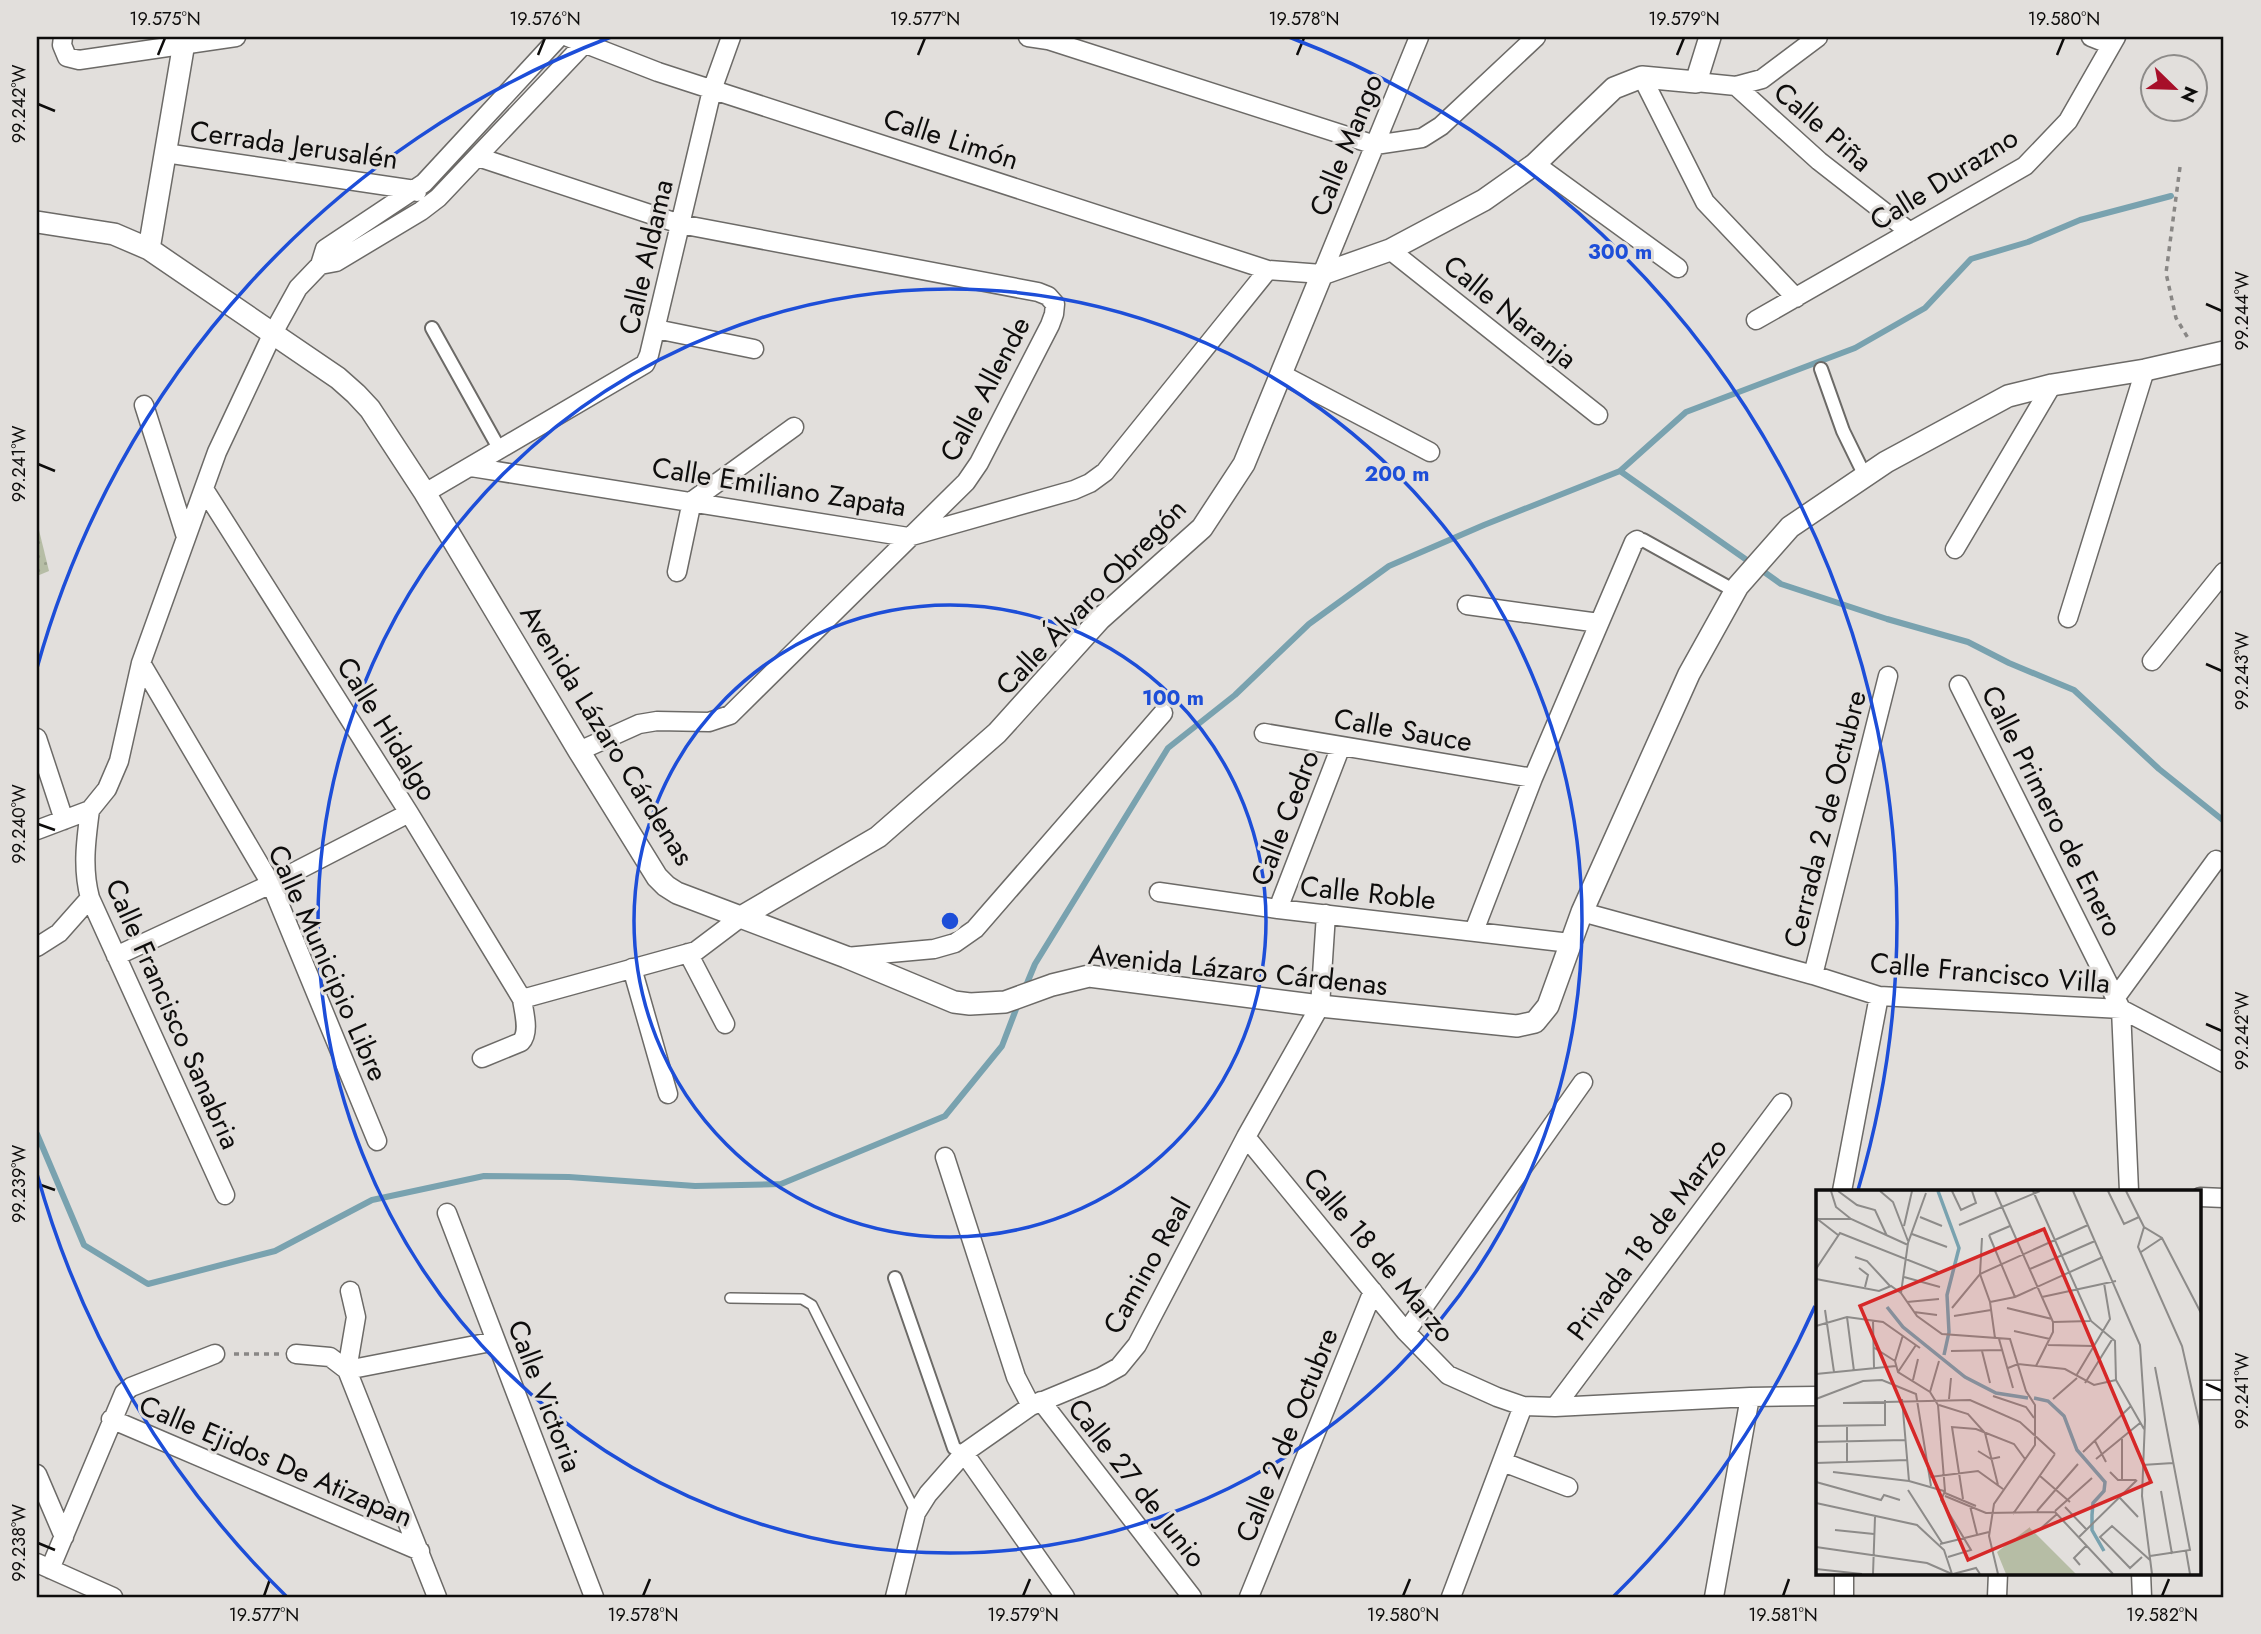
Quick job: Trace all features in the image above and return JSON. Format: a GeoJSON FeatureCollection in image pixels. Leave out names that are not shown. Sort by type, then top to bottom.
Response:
{"type":"FeatureCollection","features":[{"type":"Feature","properties":{"kind":"street"},"geometry":{"type":"LineString","coordinates":[[63,37],[62,45],[67,57],[79,60],[184,41],[236,37]]}},
{"type":"Feature","properties":{"kind":"street"},"geometry":{"type":"LineString","coordinates":[[37,830],[90,810],[107,789],[119,761],[141,663],[217,452],[272,335],[298,288],[320,265],[325,249],[415,190],[431,175],[558,37]]}},
{"type":"Feature","properties":{"kind":"street","name":"Calle Aldama"},"geometry":{"type":"LineString","coordinates":[[425,494],[645,363],[656,329],[712,90],[731,37]]}},
{"type":"Feature","properties":{"kind":"street"},"geometry":{"type":"LineString","coordinates":[[1028,37],[1048,40],[1375,145],[1422,138],[1441,126],[1536,37]]}},
{"type":"Feature","properties":{"kind":"street","name":"Calle Mango"},"geometry":{"type":"LineString","coordinates":[[1322,274],[1419,37]]}},
{"type":"Feature","properties":{"kind":"street"},"geometry":{"type":"LineString","coordinates":[[1696,82],[1710,37]]}},
{"type":"Feature","properties":{"kind":"street"},"geometry":{"type":"LineString","coordinates":[[1322,274],[1390,250],[1484,200],[1535,164],[1614,88],[1642,77],[1736,86],[1762,79],[1818,37]]}},
{"type":"Feature","properties":{"kind":"street"},"geometry":{"type":"LineString","coordinates":[[2091,37],[2114,41]]}},
{"type":"Feature","properties":{"kind":"street"},"geometry":{"type":"LineString","coordinates":[[149,249],[184,41]]}},
{"type":"Feature","properties":{"kind":"street"},"geometry":{"type":"LineString","coordinates":[[320,265],[336,262],[428,206],[587,41]]}},
{"type":"Feature","properties":{"kind":"street","name":"Calle Limón"},"geometry":{"type":"LineString","coordinates":[[587,41],[658,72],[1268,270],[1322,274]]}},
{"type":"Feature","properties":{"kind":"street","name":"Calle Durazno"},"geometry":{"type":"LineString","coordinates":[[1756,320],[2025,166],[2068,121],[2114,41]]}},
{"type":"Feature","properties":{"kind":"street"},"geometry":{"type":"LineString","coordinates":[[1642,77],[1705,202],[1796,298]]}},
{"type":"Feature","properties":{"kind":"street","name":"Calle Piña"},"geometry":{"type":"LineString","coordinates":[[1736,86],[1819,161],[1910,232]]}},
{"type":"Feature","properties":{"kind":"street","name":"Cerrada Jerusalén"},"geometry":{"type":"LineString","coordinates":[[165,153],[415,190]]}},
{"type":"Feature","properties":{"kind":"street","name":"Calle Allende"},"geometry":{"type":"LineString","coordinates":[[478,157],[680,224],[1038,292],[1048,296],[1055,304],[1050,324],[979,463],[966,482],[730,715],[709,722],[639,723],[579,751]]}},
{"type":"Feature","properties":{"kind":"street"},"geometry":{"type":"LineString","coordinates":[[1535,164],[1678,268]]}},
{"type":"Feature","properties":{"kind":"street"},"geometry":{"type":"LineString","coordinates":[[415,190],[428,206]]}},
{"type":"Feature","properties":{"kind":"street","name":"Avenida Lázaro Cárdenas"},"geometry":{"type":"LineString","coordinates":[[37,222],[114,234],[149,249],[338,378],[356,394],[370,410],[425,494],[579,751],[657,877],[666,886],[677,893],[846,957],[954,1002],[970,1004],[1005,1002],[1052,985],[1089,976],[1320,1006],[1517,1026],[1535,1022],[1548,1006],[1582,912],[1689,674],[1737,589],[1790,527],[1886,462],[2008,396],[2224,352]]}},
{"type":"Feature","properties":{"kind":"street","name":"Calle Naranja"},"geometry":{"type":"LineString","coordinates":[[1390,250],[1598,415]]}},
{"type":"Feature","properties":{"kind":"street","name":"Calle Emiliano Zapata"},"geometry":{"type":"LineString","coordinates":[[471,467],[908,537],[1074,490],[1105,472],[1268,270]]}},
{"type":"Feature","properties":{"kind":"street","name":"Calle Álvaro Obregón"},"geometry":{"type":"LineString","coordinates":[[522,999],[696,951],[741,917],[878,836],[997,733],[1100,619],[1202,528],[1244,464],[1322,274]]}},
{"type":"Feature","properties":{"kind":"street"},"geometry":{"type":"LineString","coordinates":[[432,328],[500,450]]}},
{"type":"Feature","properties":{"kind":"street"},"geometry":{"type":"LineString","coordinates":[[656,329],[754,349]]}},
{"type":"Feature","properties":{"kind":"street"},"geometry":{"type":"LineString","coordinates":[[1821,369],[1843,431],[1865,476]]}},
{"type":"Feature","properties":{"kind":"street"},"geometry":{"type":"LineString","coordinates":[[2068,618],[2146,370]]}},
{"type":"Feature","properties":{"kind":"street"},"geometry":{"type":"LineString","coordinates":[[1281,374],[1430,452]]}},
{"type":"Feature","properties":{"kind":"street"},"geometry":{"type":"LineString","coordinates":[[1955,549],[2052,385]]}},
{"type":"Feature","properties":{"kind":"street"},"geometry":{"type":"LineString","coordinates":[[144,404],[186,537]]}},
{"type":"Feature","properties":{"kind":"street"},"geometry":{"type":"LineString","coordinates":[[677,572],[692,501],[793,427]]}},
{"type":"Feature","properties":{"kind":"street","name":"Calle Hidalgo"},"geometry":{"type":"LineString","coordinates":[[204,489],[409,813],[522,999]]}},
{"type":"Feature","properties":{"kind":"street"},"geometry":{"type":"LineString","coordinates":[[1474,931],[1533,778],[1637,540],[1643,540],[1737,589]]}},
{"type":"Feature","properties":{"kind":"street"},"geometry":{"type":"LineString","coordinates":[[2152,661],[2224,572]]}},
{"type":"Feature","properties":{"kind":"street"},"geometry":{"type":"LineString","coordinates":[[1467,605],[1599,623]]}},
{"type":"Feature","properties":{"kind":"street","name":"Calle Municipio Libre"},"geometry":{"type":"LineString","coordinates":[[141,663],[271,884],[377,1141]]}},
{"type":"Feature","properties":{"kind":"street","name":"Cerrada 2 de Octubre"},"geometry":{"type":"LineString","coordinates":[[1813,975],[1888,676]]}},
{"type":"Feature","properties":{"kind":"street","name":"Calle Primero de Enero"},"geometry":{"type":"LineString","coordinates":[[1959,685],[2119,1003],[2129,1190]]}},
{"type":"Feature","properties":{"kind":"street"},"geometry":{"type":"LineString","coordinates":[[846,957],[934,949],[955,943],[975,929],[1163,713]]}},
{"type":"Feature","properties":{"kind":"street","name":"Calle Sauce"},"geometry":{"type":"LineString","coordinates":[[1264,733],[1533,778]]}},
{"type":"Feature","properties":{"kind":"street"},"geometry":{"type":"LineString","coordinates":[[37,738],[64,820]]}},
{"type":"Feature","properties":{"kind":"street","name":"Calle Cedro"},"geometry":{"type":"LineString","coordinates":[[1278,909],[1341,746]]}},
{"type":"Feature","properties":{"kind":"street","name":"Calle Francisco Sanabria"},"geometry":{"type":"LineString","coordinates":[[90,810],[84,858],[85,879],[90,898],[225,1195]]}},
{"type":"Feature","properties":{"kind":"street"},"geometry":{"type":"LineString","coordinates":[[116,956],[271,884],[409,813]]}},
{"type":"Feature","properties":{"kind":"street","name":"Calle Primero de Enero"},"geometry":{"type":"LineString","coordinates":[[2119,1003],[2216,860]]}},
{"type":"Feature","properties":{"kind":"street","name":"Calle Roble"},"geometry":{"type":"LineString","coordinates":[[1159,892],[1278,909],[1570,943]]}},
{"type":"Feature","properties":{"kind":"street"},"geometry":{"type":"LineString","coordinates":[[37,947],[59,933],[90,898]]}},
{"type":"Feature","properties":{"kind":"street","name":"Calle Francisco Villa"},"geometry":{"type":"LineString","coordinates":[[1582,912],[1813,975],[1879,996],[2119,1003],[2224,1063]]}},
{"type":"Feature","properties":{"kind":"street","name":"Camino Real"},"geometry":{"type":"LineString","coordinates":[[897,1595],[916,1513],[928,1494],[964,1453],[1036,1404],[1119,1367],[1137,1345],[1246,1138],[1320,1006],[1326,914]]}},
{"type":"Feature","properties":{"kind":"street"},"geometry":{"type":"LineString","coordinates":[[688,953],[725,1024]]}},
{"type":"Feature","properties":{"kind":"street"},"geometry":{"type":"LineString","coordinates":[[632,968],[668,1094]]}},
{"type":"Feature","properties":{"kind":"street"},"geometry":{"type":"LineString","coordinates":[[1842,1190],[1879,996]]}},
{"type":"Feature","properties":{"kind":"street"},"geometry":{"type":"LineString","coordinates":[[481,1058],[525,1039],[522,999]]}},
{"type":"Feature","properties":{"kind":"street"},"geometry":{"type":"LineString","coordinates":[[1406,1332],[1583,1082]]}},
{"type":"Feature","properties":{"kind":"street","name":"Privada 18 de Marzo"},"geometry":{"type":"LineString","coordinates":[[1555,1407],[1782,1103]]}},
{"type":"Feature","properties":{"kind":"street","name":"Calle 18 de Marzo"},"geometry":{"type":"LineString","coordinates":[[1246,1138],[1406,1332],[1447,1375],[1523,1406],[1816,1396]]}},
{"type":"Feature","properties":{"kind":"street","name":"Calle 27 de Junio"},"geometry":{"type":"LineString","coordinates":[[945,1157],[1016,1377],[1192,1597]]}},
{"type":"Feature","properties":{"kind":"street"},"geometry":{"type":"LineString","coordinates":[[2202,1197],[2224,1198]]}},
{"type":"Feature","properties":{"kind":"street","name":"Calle Victoria"},"geometry":{"type":"LineString","coordinates":[[447,1213],[594,1597]]}},
{"type":"Feature","properties":{"kind":"street"},"geometry":{"type":"LineString","coordinates":[[895,1278],[954,1448],[964,1453],[1065,1597]]}},
{"type":"Feature","properties":{"kind":"street"},"geometry":{"type":"LineString","coordinates":[[347,1370],[356,1317],[350,1291]]}},
{"type":"Feature","properties":{"kind":"street","name":"Calle 2 de Octubre"},"geometry":{"type":"LineString","coordinates":[[1249,1597],[1373,1291]]}},
{"type":"Feature","properties":{"kind":"street"},"geometry":{"type":"LineString","coordinates":[[347,1370],[496,1341]]}},
{"type":"Feature","properties":{"kind":"street"},"geometry":{"type":"LineString","coordinates":[[113,1597],[43,1566],[64,1536],[124,1392],[215,1354]]}},
{"type":"Feature","properties":{"kind":"street"},"geometry":{"type":"LineString","coordinates":[[296,1354],[330,1357],[347,1370],[437,1597]]}},
{"type":"Feature","properties":{"kind":"street"},"geometry":{"type":"LineString","coordinates":[[2202,1390],[2224,1390]]}},
{"type":"Feature","properties":{"kind":"street"},"geometry":{"type":"LineString","coordinates":[[1714,1597],[1749,1397]]}},
{"type":"Feature","properties":{"kind":"street"},"geometry":{"type":"LineString","coordinates":[[1451,1597],[1523,1406]]}},
{"type":"Feature","properties":{"kind":"street","name":"Calle Ejidos De Atizapan"},"geometry":{"type":"LineString","coordinates":[[111,1419],[420,1550]]}},
{"type":"Feature","properties":{"kind":"street"},"geometry":{"type":"LineString","coordinates":[[1503,1462],[1568,1487]]}},
{"type":"Feature","properties":{"kind":"street"},"geometry":{"type":"LineString","coordinates":[[37,1474],[64,1536]]}},
{"type":"Feature","properties":{"kind":"street"},"geometry":{"type":"LineString","coordinates":[[1844,1574],[1844,1597]]}},
{"type":"Feature","properties":{"kind":"street"},"geometry":{"type":"LineString","coordinates":[[1997,1597],[1998,1574]]}},
{"type":"Feature","properties":{"kind":"street"},"geometry":{"type":"LineString","coordinates":[[2141,1574],[2142,1597]]}},
{"type":"Feature","properties":{"kind":"lane"},"geometry":{"type":"LineString","coordinates":[[730,1298],[802,1299],[813,1306],[916,1513]]}},
{"type":"Feature","properties":{"kind":"path"},"geometry":{"type":"LineString","coordinates":[[2180,167],[2166,273],[2176,318],[2200,358]]}},
{"type":"Feature","properties":{"kind":"path"},"geometry":{"type":"LineString","coordinates":[[215,1354],[296,1354]]}},
{"type":"Feature","properties":{"kind":"green space"},"geometry":{"type":"Polygon","coordinates":[[[37,522],[49,571],[37,576],[37,522]]]}},
{"type":"Feature","properties":{"kind":"waterway"},"geometry":{"type":"LineString","coordinates":[[1025,988],[1035,964],[1168,748],[1235,695],[1309,624],[1389,566],[1620,471],[1686,412],[1855,348],[1925,308],[1971,259],[2028,242],[2080,220],[2171,196]]}},
{"type":"Feature","properties":{"kind":"waterway"},"geometry":{"type":"LineString","coordinates":[[1620,471],[1751,563]]}},
{"type":"Feature","properties":{"kind":"waterway"},"geometry":{"type":"LineString","coordinates":[[1760,569],[1781,584],[1968,642],[2009,663],[2074,690],[2159,769],[2224,821]]}},
{"type":"Feature","properties":{"kind":"waterway"},"geometry":{"type":"LineString","coordinates":[[37,1134],[84,1245],[148,1284],[275,1251],[372,1200],[484,1176],[569,1177],[695,1186],[781,1184],[945,1116],[1002,1046],[1018,1004]]}}]}
